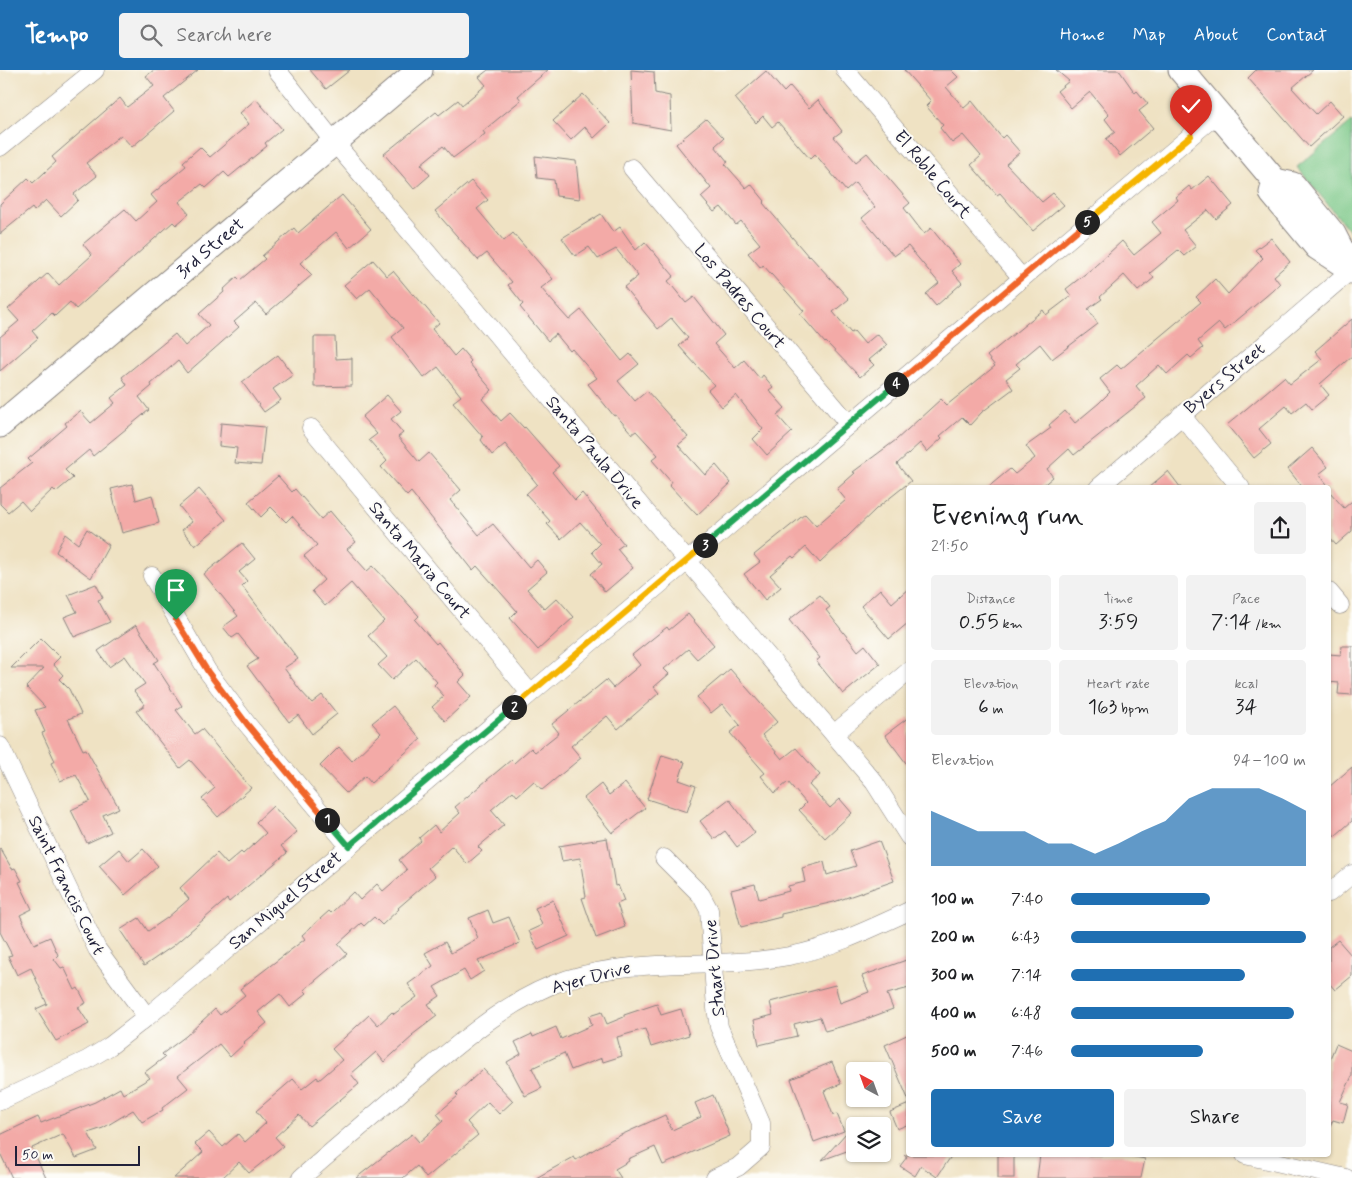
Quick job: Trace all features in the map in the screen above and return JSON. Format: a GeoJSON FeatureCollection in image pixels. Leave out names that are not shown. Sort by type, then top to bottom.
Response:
{"type":"FeatureCollection","features":[{"type":"Feature","properties":{"kind":"street"},"geometry":{"type":"LineString","coordinates":[[0,147],[95,70]]}},
{"type":"Feature","properties":{"kind":"street","name":"Santa Paula Drive"},"geometry":{"type":"LineString","coordinates":[[277,70],[334,142],[874,782],[906,832]]}},
{"type":"Feature","properties":{"kind":"street","name":"3rd Street"},"geometry":{"type":"LineString","coordinates":[[0,425],[420,70]]}},
{"type":"Feature","properties":{"kind":"street","name":"El Roble Court"},"geometry":{"type":"LineString","coordinates":[[844,70],[1021,277]]}},
{"type":"Feature","properties":{"kind":"street"},"geometry":{"type":"LineString","coordinates":[[1181,70],[1274,180],[1293,186],[1334,234],[1351,271]]}},
{"type":"Feature","properties":{"kind":"street","name":"San Miguel Street"},"geometry":{"type":"LineString","coordinates":[[0,1101],[87,1060],[110,1046],[147,1017],[1021,277],[1218,113]]}},
{"type":"Feature","properties":{"kind":"street","name":"Los Padres Court"},"geometry":{"type":"LineString","coordinates":[[632,168],[849,424]]}},
{"type":"Feature","properties":{"kind":"street","name":"Byers Street"},"geometry":{"type":"LineString","coordinates":[[1101,485],[1351,271]]}},
{"type":"Feature","properties":{"kind":"street"},"geometry":{"type":"LineString","coordinates":[[1181,415],[1239,485]]}},
{"type":"Feature","properties":{"kind":"street","name":"Santa Maria Court"},"geometry":{"type":"LineString","coordinates":[[311,428],[530,693]]}},
{"type":"Feature","properties":{"kind":"street"},"geometry":{"type":"LineString","coordinates":[[152,576],[208,672],[247,724],[349,846]]}},
{"type":"Feature","properties":{"kind":"street"},"geometry":{"type":"LineString","coordinates":[[834,734],[906,674]]}},
{"type":"Feature","properties":{"kind":"street","name":"Saint Francis Court"},"geometry":{"type":"LineString","coordinates":[[0,746],[97,949],[147,1017]]}},
{"type":"Feature","properties":{"kind":"street","name":"Stuart Drive"},"geometry":{"type":"LineString","coordinates":[[664,858],[702,895],[709,910],[719,1027],[761,1123],[761,1147],[738,1167],[715,1178]]}},
{"type":"Feature","properties":{"kind":"street"},"geometry":{"type":"LineString","coordinates":[[1331,892],[1352,874]]}},
{"type":"Feature","properties":{"kind":"street","name":"Ayer Drive"},"geometry":{"type":"LineString","coordinates":[[300,1178],[484,1022],[528,997],[567,980],[603,970],[635,965],[713,962],[789,956],[827,946],[906,912]]}},
{"type":"Feature","properties":{"kind":"street"},"geometry":{"type":"LineString","coordinates":[[1254,1157],[1346,1178]]}},
{"type":"Feature","properties":{"kind":"green space"},"geometry":{"type":"Polygon","coordinates":[[[1352,121],[1352,234],[1297,167],[1352,121]]]}},
{"type":"Feature","properties":{"kind":"building"},"geometry":{"type":"Polygon","coordinates":[[[154,70],[198,70],[164,98],[174,111],[132,147],[121,135],[86,163],[97,176],[74,194],[78,200],[61,216],[46,200],[34,211],[32,208],[0,234],[0,204],[28,178],[33,183],[56,162],[52,157],[120,98],[127,107],[154,86],[146,76],[154,70]]]}},
{"type":"Feature","properties":{"kind":"building"},"geometry":{"type":"Polygon","coordinates":[[[310,70],[350,70],[326,89],[310,70]]]}},
{"type":"Feature","properties":{"kind":"building"},"geometry":{"type":"Polygon","coordinates":[[[488,70],[548,70],[518,96],[521,100],[483,131],[485,134],[453,158],[443,146],[421,164],[430,175],[414,189],[384,154],[436,112],[439,115],[458,100],[462,105],[486,85],[479,77],[488,70]]]}},
{"type":"Feature","properties":{"kind":"building"},"geometry":{"type":"Polygon","coordinates":[[[631,70],[654,72],[655,93],[670,96],[671,130],[633,123],[631,70]]]}},
{"type":"Feature","properties":{"kind":"building"},"geometry":{"type":"Polygon","coordinates":[[[904,70],[951,70],[958,77],[946,87],[964,108],[972,101],[1002,138],[1005,135],[1020,152],[1006,164],[1042,202],[1053,193],[1064,205],[1033,231],[1000,193],[997,195],[971,165],[981,156],[963,135],[952,143],[940,128],[943,125],[926,106],[931,101],[904,70]]]}},
{"type":"Feature","properties":{"kind":"building"},"geometry":{"type":"Polygon","coordinates":[[[1056,70],[1119,70],[1135,93],[1137,91],[1148,104],[1139,111],[1153,128],[1120,156],[1106,139],[1115,132],[1105,119],[1109,115],[1090,92],[1071,108],[1057,91],[1069,81],[1056,70]]]}},
{"type":"Feature","properties":{"kind":"building"},"geometry":{"type":"Polygon","coordinates":[[[1256,70],[1313,70],[1292,88],[1316,114],[1330,101],[1343,116],[1309,147],[1248,78],[1256,70]]]}},
{"type":"Feature","properties":{"kind":"building"},"geometry":{"type":"Polygon","coordinates":[[[766,71],[784,92],[790,86],[809,108],[818,100],[842,131],[834,137],[856,162],[867,153],[910,203],[904,208],[924,234],[931,228],[960,264],[952,271],[962,283],[936,306],[926,294],[939,283],[908,246],[894,256],[862,218],[875,207],[855,183],[846,191],[815,154],[810,159],[778,122],[772,127],[763,116],[756,123],[735,98],[766,71]]]}},
{"type":"Feature","properties":{"kind":"building"},"geometry":{"type":"Polygon","coordinates":[[[583,94],[610,123],[594,138],[585,127],[571,140],[553,121],[583,94]]]}},
{"type":"Feature","properties":{"kind":"building"},"geometry":{"type":"Polygon","coordinates":[[[256,99],[282,129],[265,143],[267,146],[229,177],[224,172],[206,188],[202,184],[179,202],[189,214],[176,225],[173,222],[76,309],[70,302],[55,316],[52,313],[32,331],[38,338],[0,371],[0,337],[19,321],[8,309],[48,273],[59,285],[92,255],[83,244],[125,209],[136,221],[157,202],[151,195],[186,166],[183,162],[200,147],[210,157],[249,124],[240,113],[256,99]]]}},
{"type":"Feature","properties":{"kind":"building"},"geometry":{"type":"Polygon","coordinates":[[[706,119],[724,138],[715,146],[728,162],[725,164],[746,188],[751,184],[765,201],[763,203],[809,257],[849,299],[833,312],[851,333],[854,331],[865,344],[877,334],[887,345],[869,360],[874,365],[860,377],[825,343],[800,314],[804,311],[763,265],[761,268],[748,253],[760,244],[741,221],[736,225],[721,207],[714,212],[701,197],[711,188],[676,144],[706,119]]]}},
{"type":"Feature","properties":{"kind":"building"},"geometry":{"type":"Polygon","coordinates":[[[535,156],[576,161],[580,199],[556,196],[554,180],[537,178],[535,156]]]}},
{"type":"Feature","properties":{"kind":"building"},"geometry":{"type":"Polygon","coordinates":[[[1209,176],[1233,205],[1216,219],[1208,210],[1183,230],[1196,246],[1184,256],[1178,250],[1150,273],[1154,278],[1138,291],[1124,275],[1100,297],[1102,299],[1088,309],[1098,324],[1052,359],[1040,344],[1016,364],[1020,368],[1006,379],[1013,389],[982,412],[970,425],[962,417],[940,436],[942,438],[927,452],[920,443],[897,464],[911,481],[876,509],[820,563],[806,547],[794,558],[792,556],[770,575],[781,587],[765,600],[744,574],[760,562],[754,555],[805,514],[816,526],[846,500],[837,489],[855,473],[853,472],[896,440],[941,399],[947,405],[995,366],[987,356],[1043,310],[1046,315],[1071,296],[1066,289],[1094,267],[1122,241],[1134,255],[1161,233],[1152,222],[1178,200],[1176,197],[1189,186],[1192,190],[1209,176]]]}},
{"type":"Feature","properties":{"kind":"building"},"geometry":{"type":"Polygon","coordinates":[[[471,181],[488,200],[477,209],[504,241],[513,233],[553,279],[541,288],[569,320],[581,310],[622,361],[630,354],[639,364],[618,381],[635,401],[647,391],[688,437],[678,445],[705,475],[716,465],[731,483],[697,515],[669,485],[672,483],[652,460],[658,455],[636,431],[632,434],[616,415],[614,416],[588,384],[597,378],[556,334],[548,341],[520,307],[523,304],[508,285],[512,282],[487,253],[478,260],[435,211],[471,181]]]}},
{"type":"Feature","properties":{"kind":"building"},"geometry":{"type":"Polygon","coordinates":[[[342,195],[371,229],[349,248],[336,232],[300,263],[312,275],[266,314],[256,303],[234,322],[239,327],[187,373],[178,361],[139,397],[149,410],[93,456],[89,450],[65,470],[73,478],[56,492],[53,489],[30,511],[21,501],[8,512],[0,504],[0,488],[32,463],[28,459],[67,426],[65,423],[80,411],[91,423],[115,403],[111,398],[127,385],[122,377],[175,334],[185,346],[209,325],[199,314],[224,292],[223,290],[237,277],[240,280],[265,259],[262,256],[294,228],[298,233],[342,195]]]}},
{"type":"Feature","properties":{"kind":"building"},"geometry":{"type":"Polygon","coordinates":[[[601,214],[613,232],[620,227],[636,250],[645,242],[674,276],[668,281],[686,303],[694,297],[724,335],[714,344],[735,368],[744,360],[760,379],[763,375],[773,387],[769,390],[785,408],[777,415],[792,432],[767,455],[753,439],[763,429],[736,395],[722,407],[708,390],[714,385],[679,346],[688,338],[671,318],[658,329],[624,287],[638,276],[616,249],[598,259],[589,247],[575,256],[562,238],[601,214]]]}},
{"type":"Feature","properties":{"kind":"building"},"geometry":{"type":"Polygon","coordinates":[[[1271,238],[1290,262],[1274,276],[1280,284],[1225,330],[1219,323],[1198,341],[1203,348],[1191,358],[1188,355],[1167,374],[1159,365],[1136,386],[1146,398],[1074,455],[1069,449],[1047,469],[1053,477],[1044,485],[991,485],[1010,469],[1015,474],[1035,458],[1026,446],[1051,428],[1049,425],[1065,411],[1075,423],[1099,403],[1110,392],[1100,379],[1117,365],[1121,369],[1201,302],[1196,297],[1215,279],[1228,294],[1263,258],[1255,250],[1271,238]]]}},
{"type":"Feature","properties":{"kind":"building"},"geometry":{"type":"Polygon","coordinates":[[[373,260],[387,276],[393,271],[439,323],[432,329],[454,356],[461,349],[471,361],[469,363],[492,390],[482,399],[501,421],[510,413],[525,427],[559,466],[552,472],[575,500],[582,493],[624,544],[617,549],[633,568],[605,592],[591,574],[602,564],[592,552],[600,544],[580,522],[561,539],[547,524],[550,521],[526,494],[537,484],[505,444],[492,455],[481,440],[483,437],[453,402],[461,396],[438,367],[424,378],[392,337],[403,328],[370,288],[357,299],[344,285],[373,260]]]}},
{"type":"Feature","properties":{"kind":"building"},"geometry":{"type":"Polygon","coordinates":[[[1352,319],[1352,356],[1320,384],[1329,395],[1312,409],[1306,402],[1292,413],[1286,406],[1259,429],[1271,444],[1254,458],[1227,425],[1284,377],[1290,384],[1322,359],[1315,351],[1352,319]]]}},
{"type":"Feature","properties":{"kind":"building"},"geometry":{"type":"Polygon","coordinates":[[[314,337],[335,337],[336,359],[352,358],[352,386],[314,387],[314,337]]]}},
{"type":"Feature","properties":{"kind":"building"},"geometry":{"type":"Polygon","coordinates":[[[278,355],[293,375],[273,389],[281,400],[264,412],[242,382],[278,355]]]}},
{"type":"Feature","properties":{"kind":"building"},"geometry":{"type":"Polygon","coordinates":[[[387,395],[401,411],[391,419],[403,433],[398,437],[419,462],[429,453],[461,490],[450,500],[479,535],[493,524],[529,567],[537,560],[547,572],[527,589],[545,609],[557,598],[574,617],[538,650],[510,618],[517,611],[477,566],[473,570],[411,492],[407,496],[381,467],[387,461],[369,440],[377,434],[362,417],[387,395]]]}},
{"type":"Feature","properties":{"kind":"building"},"geometry":{"type":"Polygon","coordinates":[[[221,423],[265,427],[261,465],[235,463],[237,448],[219,446],[221,423]]]}},
{"type":"Feature","properties":{"kind":"building"},"geometry":{"type":"Polygon","coordinates":[[[1312,448],[1328,467],[1319,474],[1328,485],[1301,485],[1288,469],[1312,448]]]}},
{"type":"Feature","properties":{"kind":"building"},"geometry":{"type":"Polygon","coordinates":[[[1168,471],[1179,485],[1152,485],[1168,471]]]}},
{"type":"Feature","properties":{"kind":"building"},"geometry":{"type":"Polygon","coordinates":[[[278,476],[292,492],[295,489],[321,519],[330,511],[356,542],[347,549],[367,571],[373,566],[393,587],[419,616],[415,620],[436,644],[438,642],[465,675],[458,682],[471,697],[445,721],[432,707],[444,696],[434,685],[437,682],[416,658],[392,680],[378,665],[387,657],[368,636],[384,621],[351,583],[325,606],[312,591],[324,580],[304,556],[317,545],[292,516],[286,522],[271,507],[261,517],[248,502],[278,476]]]}},
{"type":"Feature","properties":{"kind":"building"},"geometry":{"type":"Polygon","coordinates":[[[132,484],[136,500],[152,495],[159,523],[122,533],[111,489],[132,484]]]}},
{"type":"Feature","properties":{"kind":"building"},"geometry":{"type":"Polygon","coordinates":[[[199,489],[226,520],[195,546],[182,530],[192,522],[179,506],[199,489]]]}},
{"type":"Feature","properties":{"kind":"building"},"geometry":{"type":"Polygon","coordinates":[[[1331,493],[1344,508],[1352,501],[1352,531],[1336,545],[1331,539],[1331,493]]]}},
{"type":"Feature","properties":{"kind":"building"},"geometry":{"type":"Polygon","coordinates":[[[87,529],[109,545],[91,578],[56,552],[65,534],[78,544],[87,529]]]}},
{"type":"Feature","properties":{"kind":"building"},"geometry":{"type":"Polygon","coordinates":[[[242,543],[255,559],[239,572],[247,581],[242,586],[298,659],[284,668],[312,703],[322,695],[337,714],[312,734],[298,715],[289,722],[247,666],[258,659],[238,634],[232,638],[223,627],[238,616],[204,574],[242,543]]]}},
{"type":"Feature","properties":{"kind":"building"},"geometry":{"type":"Polygon","coordinates":[[[96,584],[103,598],[98,600],[110,622],[74,637],[64,617],[77,612],[68,595],[96,584]]]}},
{"type":"Feature","properties":{"kind":"building"},"geometry":{"type":"Polygon","coordinates":[[[880,589],[892,603],[906,591],[906,625],[889,639],[861,606],[880,589]]]}},
{"type":"Feature","properties":{"kind":"building"},"geometry":{"type":"Polygon","coordinates":[[[820,595],[830,607],[826,610],[858,651],[865,645],[880,664],[843,694],[816,661],[820,658],[789,620],[820,595]]]}},
{"type":"Feature","properties":{"kind":"building"},"geometry":{"type":"Polygon","coordinates":[[[688,614],[714,645],[697,659],[688,649],[664,669],[669,674],[654,687],[659,693],[618,729],[607,716],[571,746],[581,758],[542,790],[534,781],[517,796],[513,791],[491,810],[504,825],[478,847],[482,851],[467,864],[452,846],[428,868],[435,876],[398,908],[382,925],[374,917],[364,926],[361,923],[338,944],[347,954],[304,990],[307,993],[290,1007],[280,994],[258,1012],[267,1023],[244,1042],[230,1057],[219,1044],[178,1076],[188,1088],[162,1108],[163,1110],[142,1122],[133,1110],[103,1128],[88,1133],[97,1150],[76,1158],[63,1134],[32,1148],[46,1178],[12,1178],[0,1153],[0,1135],[38,1117],[41,1123],[95,1102],[120,1088],[123,1094],[150,1078],[145,1072],[165,1057],[162,1054],[186,1036],[215,1009],[220,1015],[245,995],[240,989],[305,939],[302,935],[329,911],[331,913],[353,892],[360,900],[377,884],[383,891],[407,870],[399,860],[421,841],[419,838],[434,825],[439,832],[460,813],[455,807],[511,760],[514,763],[531,748],[535,752],[559,733],[552,724],[606,680],[613,688],[640,665],[632,655],[667,627],[669,630],[688,614]]]}},
{"type":"Feature","properties":{"kind":"building"},"geometry":{"type":"Polygon","coordinates":[[[136,625],[159,660],[154,663],[182,706],[176,710],[195,734],[202,729],[251,788],[218,817],[202,799],[215,788],[190,760],[180,768],[136,711],[145,705],[134,691],[145,684],[125,656],[109,667],[98,651],[136,625]]]}},
{"type":"Feature","properties":{"kind":"building"},"geometry":{"type":"Polygon","coordinates":[[[41,638],[60,657],[53,664],[63,675],[59,679],[69,689],[81,714],[68,719],[83,750],[86,749],[119,808],[103,815],[111,832],[87,843],[71,810],[90,801],[76,775],[60,781],[51,763],[55,761],[42,733],[45,732],[35,710],[45,707],[26,687],[44,668],[11,668],[41,638]]]}},
{"type":"Feature","properties":{"kind":"building"},"geometry":{"type":"Polygon","coordinates":[[[1342,646],[1352,646],[1352,695],[1338,694],[1339,683],[1331,682],[1331,654],[1341,655],[1342,646]]]}},
{"type":"Feature","properties":{"kind":"building"},"geometry":{"type":"Polygon","coordinates":[[[730,669],[777,722],[762,735],[782,759],[796,748],[820,775],[809,785],[830,808],[840,799],[852,813],[825,838],[799,810],[806,803],[788,782],[775,793],[761,776],[765,773],[730,733],[740,725],[722,704],[711,713],[697,697],[730,669]]]}},
{"type":"Feature","properties":{"kind":"building"},"geometry":{"type":"Polygon","coordinates":[[[393,706],[421,739],[371,783],[365,776],[346,793],[320,766],[339,747],[352,761],[381,733],[372,723],[393,706]]]}},
{"type":"Feature","properties":{"kind":"building"},"geometry":{"type":"Polygon","coordinates":[[[906,719],[906,763],[885,735],[906,719]]]}},
{"type":"Feature","properties":{"kind":"building"},"geometry":{"type":"Polygon","coordinates":[[[662,755],[685,762],[679,780],[696,786],[687,812],[647,799],[662,755]]]}},
{"type":"Feature","properties":{"kind":"building"},"geometry":{"type":"Polygon","coordinates":[[[1352,767],[1352,821],[1335,836],[1331,831],[1331,785],[1352,767]]]}},
{"type":"Feature","properties":{"kind":"building"},"geometry":{"type":"Polygon","coordinates":[[[625,783],[645,808],[612,833],[584,798],[601,784],[609,795],[625,783]]]}},
{"type":"Feature","properties":{"kind":"building"},"geometry":{"type":"Polygon","coordinates":[[[729,799],[755,833],[737,847],[725,831],[714,839],[700,821],[729,799]]]}},
{"type":"Feature","properties":{"kind":"building"},"geometry":{"type":"Polygon","coordinates":[[[273,806],[297,832],[281,846],[287,853],[229,902],[227,899],[173,946],[144,966],[120,930],[139,918],[148,931],[167,918],[189,899],[180,888],[217,853],[227,864],[241,852],[243,854],[266,833],[256,822],[273,806]]]}},
{"type":"Feature","properties":{"kind":"building"},"geometry":{"type":"Polygon","coordinates":[[[607,838],[615,886],[618,885],[624,901],[617,904],[625,927],[596,938],[582,898],[586,897],[580,858],[562,861],[559,846],[607,838]]]}},
{"type":"Feature","properties":{"kind":"building"},"geometry":{"type":"Polygon","coordinates":[[[879,841],[894,881],[834,902],[781,914],[781,917],[741,927],[731,890],[755,884],[759,899],[789,891],[788,886],[805,882],[802,868],[824,862],[827,875],[856,866],[850,851],[879,841]]]}},
{"type":"Feature","properties":{"kind":"building"},"geometry":{"type":"Polygon","coordinates":[[[0,848],[12,869],[15,868],[22,881],[19,882],[32,909],[20,915],[34,944],[50,937],[58,955],[54,959],[61,968],[64,967],[75,990],[78,988],[86,1003],[78,1007],[89,1024],[56,1041],[36,1009],[47,1004],[31,968],[17,975],[8,956],[12,955],[0,932],[0,848]]]}},
{"type":"Feature","properties":{"kind":"building"},"geometry":{"type":"Polygon","coordinates":[[[119,849],[129,861],[143,849],[158,866],[125,895],[99,866],[119,849]]]}},
{"type":"Feature","properties":{"kind":"building"},"geometry":{"type":"Polygon","coordinates":[[[553,900],[569,936],[538,950],[529,931],[542,925],[535,908],[553,900]]]}},
{"type":"Feature","properties":{"kind":"building"},"geometry":{"type":"Polygon","coordinates":[[[488,910],[493,923],[509,917],[520,943],[478,961],[484,971],[470,980],[464,970],[434,987],[440,996],[428,1004],[437,1016],[412,1035],[384,1062],[376,1052],[351,1074],[359,1084],[309,1126],[299,1115],[275,1137],[283,1146],[249,1173],[239,1162],[222,1178],[174,1178],[203,1152],[195,1144],[209,1132],[223,1147],[238,1134],[245,1142],[266,1123],[256,1111],[293,1079],[302,1089],[317,1077],[319,1080],[342,1060],[332,1049],[369,1015],[378,1025],[392,1012],[394,1014],[417,997],[408,984],[433,966],[425,953],[445,942],[451,953],[478,938],[469,918],[488,910]]]}},
{"type":"Feature","properties":{"kind":"building"},"geometry":{"type":"Polygon","coordinates":[[[1338,940],[1352,956],[1352,976],[1335,990],[1331,985],[1331,945],[1338,940]]]}},
{"type":"Feature","properties":{"kind":"building"},"geometry":{"type":"Polygon","coordinates":[[[906,960],[906,989],[887,994],[893,1009],[858,1022],[825,1031],[820,1017],[794,1024],[797,1036],[759,1045],[754,1020],[773,1015],[770,1002],[835,985],[840,1003],[869,992],[862,976],[906,960]]]}},
{"type":"Feature","properties":{"kind":"building"},"geometry":{"type":"Polygon","coordinates":[[[657,1004],[661,1015],[681,1009],[689,1035],[651,1047],[645,1029],[617,1037],[622,1056],[603,1062],[602,1058],[571,1070],[564,1053],[532,1068],[542,1088],[525,1096],[507,1062],[521,1054],[515,1042],[532,1034],[533,1037],[556,1027],[561,1039],[592,1025],[589,1016],[602,1012],[607,1024],[624,1017],[624,1015],[657,1004]]]}},
{"type":"Feature","properties":{"kind":"building"},"geometry":{"type":"Polygon","coordinates":[[[906,1035],[906,1094],[885,1045],[906,1035]]]}},
{"type":"Feature","properties":{"kind":"building"},"geometry":{"type":"Polygon","coordinates":[[[1336,1044],[1352,1051],[1352,1076],[1340,1102],[1348,1104],[1343,1123],[1333,1120],[1331,1124],[1331,1056],[1336,1044]]]}},
{"type":"Feature","properties":{"kind":"building"},"geometry":{"type":"Polygon","coordinates":[[[832,1062],[841,1084],[824,1091],[833,1115],[837,1114],[844,1131],[814,1142],[791,1079],[832,1062]]]}},
{"type":"Feature","properties":{"kind":"building"},"geometry":{"type":"Polygon","coordinates":[[[483,1069],[513,1101],[499,1114],[488,1102],[467,1122],[478,1135],[426,1178],[417,1166],[403,1178],[356,1178],[412,1134],[419,1142],[443,1121],[437,1114],[458,1096],[456,1094],[483,1069]]]}},
{"type":"Feature","properties":{"kind":"building"},"geometry":{"type":"Polygon","coordinates":[[[713,1095],[730,1136],[663,1165],[655,1147],[628,1159],[629,1161],[615,1169],[621,1178],[536,1178],[574,1157],[576,1160],[612,1139],[665,1115],[672,1130],[701,1117],[695,1103],[713,1095]]]}},
{"type":"Feature","properties":{"kind":"building"},"geometry":{"type":"Polygon","coordinates":[[[906,1105],[906,1125],[897,1129],[890,1112],[906,1105]]]}},
{"type":"Feature","properties":{"kind":"building"},"geometry":{"type":"Polygon","coordinates":[[[846,1133],[846,1151],[822,1160],[846,1133]]]}},
{"type":"Feature","properties":{"kind":"building"},"geometry":{"type":"Polygon","coordinates":[[[907,1157],[951,1157],[937,1177],[921,1166],[915,1176],[900,1166],[907,1157]]]}},
{"type":"Feature","properties":{"kind":"building"},"geometry":{"type":"Polygon","coordinates":[[[998,1157],[1014,1157],[1014,1178],[998,1178],[998,1157]]]}},
{"type":"Feature","properties":{"kind":"building"},"geometry":{"type":"Polygon","coordinates":[[[1040,1157],[1136,1157],[1145,1159],[1141,1178],[1037,1178],[1040,1157]]]}},
{"type":"Feature","properties":{"kind":"route"},"geometry":{"type":"LineString","coordinates":[[176,620],[208,672],[247,724],[349,846],[1021,277],[1191,136]]}}]}
